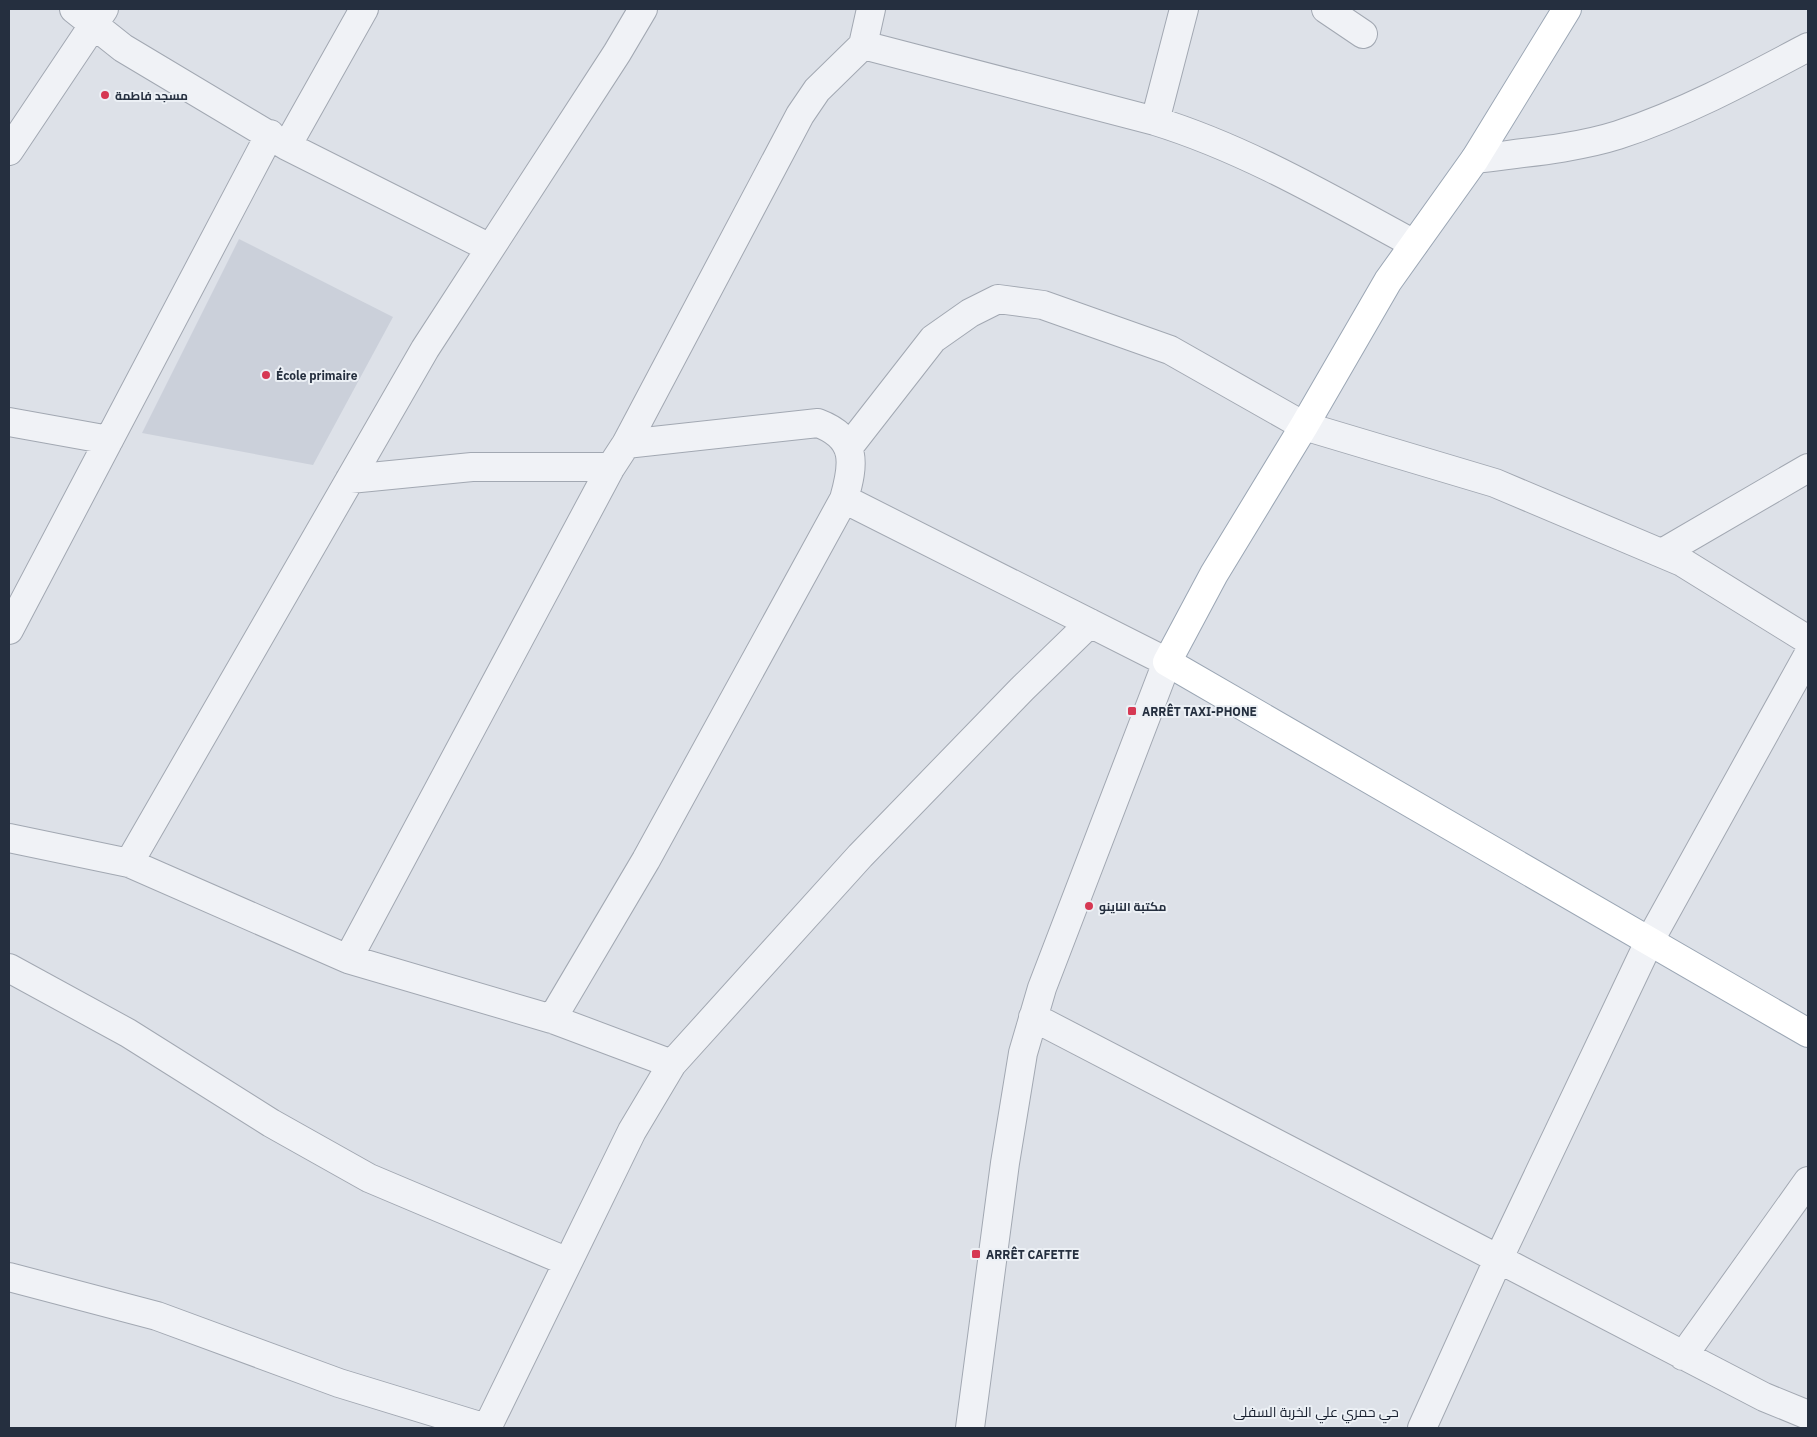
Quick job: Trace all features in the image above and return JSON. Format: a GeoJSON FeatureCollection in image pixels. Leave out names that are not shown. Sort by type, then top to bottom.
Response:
{"type":"FeatureCollection","features":[{"type":"Feature","properties":{"kind":"main road"},"geometry":{"type":"LineString","coordinates":[[1567,9],[1475,159],[1388,280],[1304,426],[1214,574],[1167,662],[1808,1033]]}},
{"type":"Feature","properties":{"kind":"street"},"geometry":{"type":"LineString","coordinates":[[9,630],[109,440],[278,140],[364,9]]}},
{"type":"Feature","properties":{"kind":"street"},"geometry":{"type":"LineString","coordinates":[[129,863],[424,349],[617,53],[643,9]]}},
{"type":"Feature","properties":{"kind":"street"},"geometry":{"type":"LineString","coordinates":[[348,959],[611,467],[626,444],[800,115],[818,90],[863,45],[871,9]]}},
{"type":"Feature","properties":{"kind":"street"},"geometry":{"type":"LineString","coordinates":[[1155,121],[1184,9]]}},
{"type":"Feature","properties":{"kind":"street"},"geometry":{"type":"LineString","coordinates":[[1326,9],[1363,34]]}},
{"type":"Feature","properties":{"kind":"street"},"geometry":{"type":"LineString","coordinates":[[9,151],[91,14],[122,48],[194,92],[278,140],[490,248]]}},
{"type":"Feature","properties":{"kind":"street"},"geometry":{"type":"LineString","coordinates":[[863,45],[1155,121],[1200,135],[1312,189],[1414,244]]}},
{"type":"Feature","properties":{"kind":"street"},"geometry":{"type":"LineString","coordinates":[[1475,159],[1543,150],[1616,136],[1694,106],[1808,47]]}},
{"type":"Feature","properties":{"kind":"street"},"geometry":{"type":"LineString","coordinates":[[848,448],[934,339],[970,313],[998,299],[1043,304],[1170,350],[1304,426],[1495,484],[1662,553],[1682,562],[1808,640]]}},
{"type":"Feature","properties":{"kind":"street"},"geometry":{"type":"LineString","coordinates":[[9,422],[109,440]]}},
{"type":"Feature","properties":{"kind":"street"},"geometry":{"type":"LineString","coordinates":[[552,1019],[646,860],[844,499],[852,470],[848,448],[836,429],[818,423],[626,444]]}},
{"type":"Feature","properties":{"kind":"street"},"geometry":{"type":"LineString","coordinates":[[350,479],[472,467],[611,467]]}},
{"type":"Feature","properties":{"kind":"street"},"geometry":{"type":"LineString","coordinates":[[1662,553],[1808,468]]}},
{"type":"Feature","properties":{"kind":"street"},"geometry":{"type":"LineString","coordinates":[[844,499],[1167,662],[1042,988],[1023,1053],[1005,1163],[970,1428]]}},
{"type":"Feature","properties":{"kind":"street"},"geometry":{"type":"LineString","coordinates":[[9,1277],[157,1316],[340,1383],[486,1428],[632,1131],[672,1064],[860,856],[1022,689],[1090,623]]}},
{"type":"Feature","properties":{"kind":"street"},"geometry":{"type":"LineString","coordinates":[[1422,1428],[1498,1260],[1649,942],[1808,655]]}},
{"type":"Feature","properties":{"kind":"street"},"geometry":{"type":"LineString","coordinates":[[9,838],[129,863],[348,959],[552,1019],[672,1064]]}},
{"type":"Feature","properties":{"kind":"street"},"geometry":{"type":"LineString","coordinates":[[9,968],[128,1033],[270,1124],[369,1178],[568,1262]]}},
{"type":"Feature","properties":{"kind":"street"},"geometry":{"type":"LineString","coordinates":[[1034,1017],[1683,1356],[1764,1397],[1808,1415]]}},
{"type":"Feature","properties":{"kind":"street"},"geometry":{"type":"LineString","coordinates":[[1683,1356],[1808,1181]]}},
{"type":"Feature","properties":{"kind":"shaded area","name":"École primaire"},"geometry":{"type":"Polygon","coordinates":[[[239,239],[393,317],[313,465],[142,433],[239,239]]]}},
{"type":"Feature","properties":{"kind":"place","name":"مسجد فاطمة"},"geometry":{"type":"Point","coordinates":[105,95]}},
{"type":"Feature","properties":{"kind":"place","name":"École primaire"},"geometry":{"type":"Point","coordinates":[266,375]}},
{"type":"Feature","properties":{"kind":"place","name":"ARRÊT TAXI-PHONE"},"geometry":{"type":"Point","coordinates":[1132,711]}},
{"type":"Feature","properties":{"kind":"place","name":"مكتبة الناينو"},"geometry":{"type":"Point","coordinates":[1089,906]}},
{"type":"Feature","properties":{"kind":"place","name":"ARRÊT CAFETTE"},"geometry":{"type":"Point","coordinates":[976,1254]}},
{"type":"Feature","properties":{"kind":"district","name":"حي حمري علي الخربة السفلى"},"geometry":{"type":"Point","coordinates":[1316,1412]}}]}
